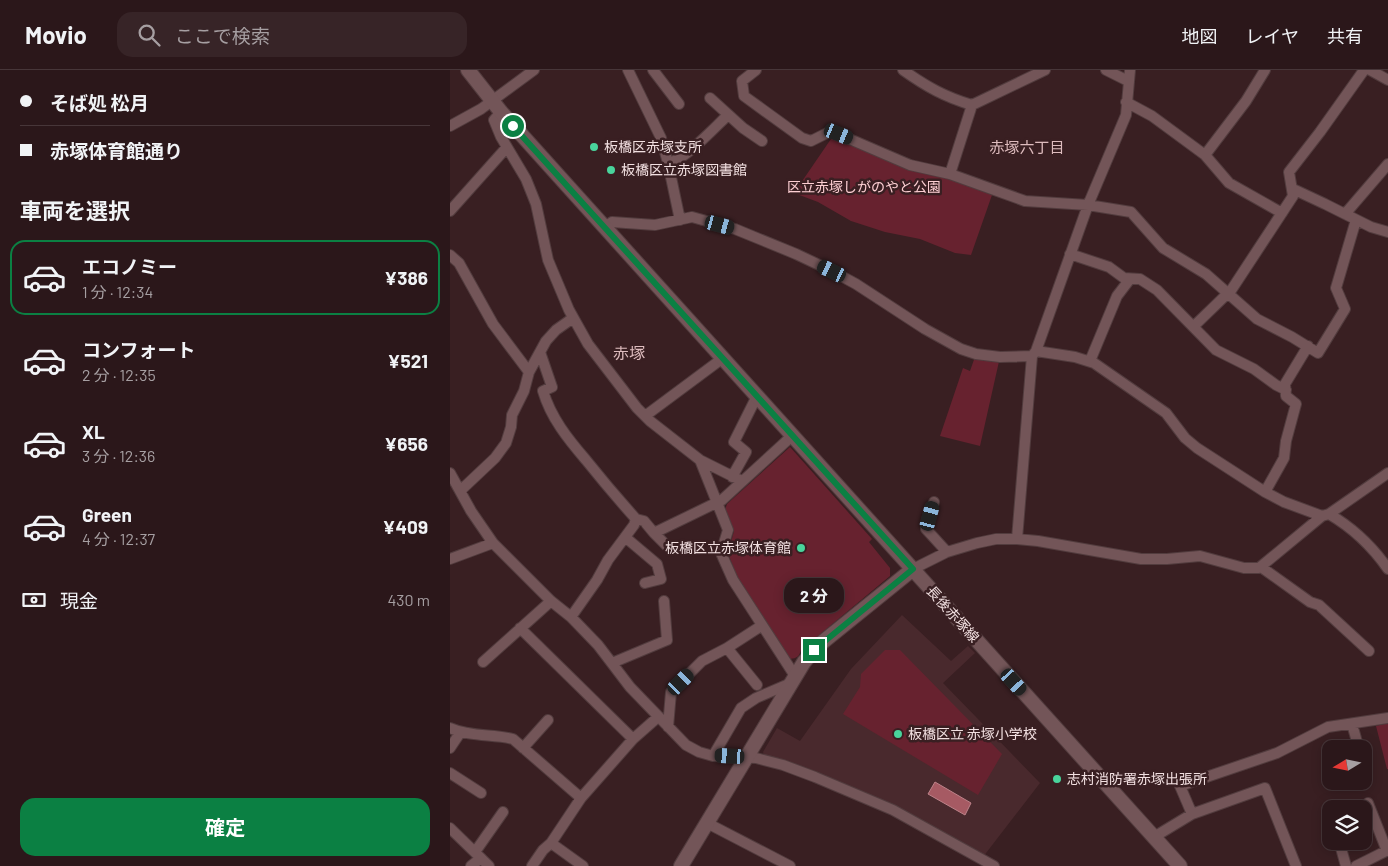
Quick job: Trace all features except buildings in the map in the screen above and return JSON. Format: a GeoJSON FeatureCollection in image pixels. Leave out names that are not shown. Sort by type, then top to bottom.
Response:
{"type":"FeatureCollection","features":[{"type":"Feature","properties":{"kind":"main road","name":"長後赤塚線"},"geometry":{"type":"LineString","coordinates":[[468,70],[491,102],[1180,866]]}},
{"type":"Feature","properties":{"kind":"main road"},"geometry":{"type":"LineString","coordinates":[[681,866],[793,680],[814,650],[913,569]]}},
{"type":"Feature","properties":{"kind":"street"},"geometry":{"type":"LineString","coordinates":[[450,126],[481,110],[534,70]]}},
{"type":"Feature","properties":{"kind":"street"},"geometry":{"type":"LineString","coordinates":[[653,70],[679,104]]}},
{"type":"Feature","properties":{"kind":"street"},"geometry":{"type":"LineString","coordinates":[[756,70],[742,81],[744,96],[802,138],[810,141],[831,131],[910,165],[950,174],[1025,201],[1088,204],[1131,212],[1163,248],[1206,274],[1257,319],[1318,353],[1345,309],[1336,288],[1356,220]]}},
{"type":"Feature","properties":{"kind":"street"},"geometry":{"type":"LineString","coordinates":[[903,70],[947,97],[972,105],[1045,70]]}},
{"type":"Feature","properties":{"kind":"street"},"geometry":{"type":"LineString","coordinates":[[1106,70],[1128,81]]}},
{"type":"Feature","properties":{"kind":"street"},"geometry":{"type":"LineString","coordinates":[[1019,539],[1034,354],[1088,204],[1126,114],[1130,70]]}},
{"type":"Feature","properties":{"kind":"street"},"geometry":{"type":"LineString","coordinates":[[1205,155],[1246,101],[1264,70]]}},
{"type":"Feature","properties":{"kind":"street"},"geometry":{"type":"LineString","coordinates":[[1194,326],[1230,292],[1293,196],[1289,172],[1364,70]]}},
{"type":"Feature","properties":{"kind":"street"},"geometry":{"type":"LineString","coordinates":[[1370,70],[1388,80]]}},
{"type":"Feature","properties":{"kind":"street"},"geometry":{"type":"LineString","coordinates":[[630,71],[661,138],[680,220]]}},
{"type":"Feature","properties":{"kind":"street"},"geometry":{"type":"LineString","coordinates":[[710,98],[743,128],[762,141]]}},
{"type":"Feature","properties":{"kind":"street"},"geometry":{"type":"LineString","coordinates":[[1126,102],[1152,116],[1205,155],[1228,183],[1282,213]]}},
{"type":"Feature","properties":{"kind":"street"},"geometry":{"type":"LineString","coordinates":[[950,174],[972,105]]}},
{"type":"Feature","properties":{"kind":"street"},"geometry":{"type":"LineString","coordinates":[[501,112],[494,120],[526,179],[536,204],[548,260],[573,318],[588,344],[644,416],[700,460],[742,481]]}},
{"type":"Feature","properties":{"kind":"street"},"geometry":{"type":"LineString","coordinates":[[668,163],[674,162],[683,156],[728,115]]}},
{"type":"Feature","properties":{"kind":"street"},"geometry":{"type":"LineString","coordinates":[[450,211],[507,147]]}},
{"type":"Feature","properties":{"kind":"street"},"geometry":{"type":"LineString","coordinates":[[1345,214],[1388,164]]}},
{"type":"Feature","properties":{"kind":"street"},"geometry":{"type":"LineString","coordinates":[[1293,189],[1380,231],[1388,232]]}},
{"type":"Feature","properties":{"kind":"street"},"geometry":{"type":"LineString","coordinates":[[605,227],[612,222],[654,225],[692,217],[735,228],[796,254],[856,284],[960,350],[1000,357],[1034,354],[1075,357],[1090,361],[1166,413],[1185,438],[1197,448],[1265,492],[1284,502],[1325,515],[1353,530],[1366,541],[1388,569]]}},
{"type":"Feature","properties":{"kind":"street"},"geometry":{"type":"LineString","coordinates":[[1070,254],[1109,268],[1124,278],[1140,280],[1157,290],[1216,350],[1286,390]]}},
{"type":"Feature","properties":{"kind":"street"},"geometry":{"type":"LineString","coordinates":[[450,255],[459,263],[493,324],[529,372]]}},
{"type":"Feature","properties":{"kind":"street"},"geometry":{"type":"LineString","coordinates":[[1090,361],[1117,296],[1130,279]]}},
{"type":"Feature","properties":{"kind":"street"},"geometry":{"type":"LineString","coordinates":[[460,491],[495,458],[506,443],[512,415],[524,391],[529,372],[546,341],[556,330],[573,318]]}},
{"type":"Feature","properties":{"kind":"street"},"geometry":{"type":"LineString","coordinates":[[1265,492],[1284,458],[1286,441],[1296,404],[1286,396],[1285,384],[1308,346]]}},
{"type":"Feature","properties":{"kind":"street"},"geometry":{"type":"LineString","coordinates":[[540,352],[552,387],[543,391],[548,407],[564,433],[636,519],[644,521],[668,547]]}},
{"type":"Feature","properties":{"kind":"street"},"geometry":{"type":"LineString","coordinates":[[644,416],[723,358]]}},
{"type":"Feature","properties":{"kind":"street"},"geometry":{"type":"LineString","coordinates":[[732,477],[746,452],[734,442],[757,396]]}},
{"type":"Feature","properties":{"kind":"street"},"geometry":{"type":"LineString","coordinates":[[654,533],[717,503],[793,435]]}},
{"type":"Feature","properties":{"kind":"street"},"geometry":{"type":"LineString","coordinates":[[700,460],[728,530],[721,553],[733,580],[793,680],[757,692],[741,708],[713,756]]}},
{"type":"Feature","properties":{"kind":"street"},"geometry":{"type":"LineString","coordinates":[[913,569],[947,552],[996,539],[1019,539],[1141,559],[1200,556],[1244,568],[1261,567],[1325,515],[1388,472]]}},
{"type":"Feature","properties":{"kind":"street"},"geometry":{"type":"LineString","coordinates":[[450,473],[471,511],[493,542],[598,645],[630,687],[686,745],[699,752],[713,756],[756,758],[783,765],[893,810],[994,866]]}},
{"type":"Feature","properties":{"kind":"street"},"geometry":{"type":"LineString","coordinates":[[934,502],[926,529],[947,552]]}},
{"type":"Feature","properties":{"kind":"street"},"geometry":{"type":"LineString","coordinates":[[571,617],[597,580],[608,560],[634,526],[636,519]]}},
{"type":"Feature","properties":{"kind":"street"},"geometry":{"type":"LineString","coordinates":[[625,537],[657,564],[661,579],[645,582]]}},
{"type":"Feature","properties":{"kind":"street"},"geometry":{"type":"LineString","coordinates":[[450,559],[493,542]]}},
{"type":"Feature","properties":{"kind":"street"},"geometry":{"type":"LineString","coordinates":[[1261,567],[1310,602],[1319,605],[1369,651]]}},
{"type":"Feature","properties":{"kind":"street"},"geometry":{"type":"LineString","coordinates":[[483,662],[551,600]]}},
{"type":"Feature","properties":{"kind":"street"},"geometry":{"type":"LineString","coordinates":[[612,663],[667,640],[664,601]]}},
{"type":"Feature","properties":{"kind":"street"},"geometry":{"type":"LineString","coordinates":[[668,727],[671,692],[702,661],[727,648],[761,626]]}},
{"type":"Feature","properties":{"kind":"street"},"geometry":{"type":"LineString","coordinates":[[520,628],[633,739]]}},
{"type":"Feature","properties":{"kind":"street"},"geometry":{"type":"LineString","coordinates":[[727,648],[757,692]]}},
{"type":"Feature","properties":{"kind":"street"},"geometry":{"type":"LineString","coordinates":[[532,866],[543,850],[551,843],[581,798],[633,739],[658,717]]}},
{"type":"Feature","properties":{"kind":"street"},"geometry":{"type":"LineString","coordinates":[[1192,814],[1180,786],[1277,753],[1328,727],[1388,718]]}},
{"type":"Feature","properties":{"kind":"street"},"geometry":{"type":"LineString","coordinates":[[523,748],[548,720]]}},
{"type":"Feature","properties":{"kind":"street"},"geometry":{"type":"LineString","coordinates":[[1352,724],[1356,740]]}},
{"type":"Feature","properties":{"kind":"street"},"geometry":{"type":"LineString","coordinates":[[450,728],[460,733],[502,736],[513,739],[581,798]]}},
{"type":"Feature","properties":{"kind":"street"},"geometry":{"type":"LineString","coordinates":[[450,748],[460,733]]}},
{"type":"Feature","properties":{"kind":"street"},"geometry":{"type":"LineString","coordinates":[[450,772],[481,793]]}},
{"type":"Feature","properties":{"kind":"street"},"geometry":{"type":"LineString","coordinates":[[1154,837],[1192,814],[1265,788],[1296,866]]}},
{"type":"Feature","properties":{"kind":"street"},"geometry":{"type":"LineString","coordinates":[[471,866],[503,812]]}},
{"type":"Feature","properties":{"kind":"street"},"geometry":{"type":"LineString","coordinates":[[1356,866],[1388,851],[1372,813]]}},
{"type":"Feature","properties":{"kind":"street"},"geometry":{"type":"LineString","coordinates":[[707,823],[790,866]]}},
{"type":"Feature","properties":{"kind":"street"},"geometry":{"type":"LineString","coordinates":[[450,828],[489,866]]}},
{"type":"Feature","properties":{"kind":"street"},"geometry":{"type":"LineString","coordinates":[[551,843],[583,866]]}},
{"type":"Feature","properties":{"kind":"street"},"geometry":{"type":"LineString","coordinates":[[1342,850],[1346,866]]}},
{"type":"Feature","properties":{"kind":"shaded area","name":"板橋区立 赤塚小学校"},"geometry":{"type":"Polygon","coordinates":[[[902,615],[951,661],[968,646],[975,653],[943,683],[1040,783],[983,857],[895,808],[765,757],[763,752],[777,728],[800,741],[851,669],[902,615]]]}},
{"type":"Feature","properties":{"kind":"shaded area"},"geometry":{"type":"Polygon","coordinates":[[[935,782],[971,803],[965,815],[928,794],[935,782]]]}},
{"type":"Feature","properties":{"kind":"green space","name":"区立赤塚しがのやと公園"},"geometry":{"type":"Polygon","coordinates":[[[833,136],[949,177],[992,195],[971,255],[955,253],[920,239],[885,232],[851,221],[818,202],[794,193],[833,136]]]}},
{"type":"Feature","properties":{"kind":"green space"},"geometry":{"type":"Polygon","coordinates":[[[976,354],[1000,357],[980,446],[940,436],[963,368],[970,371],[976,354]]]}},
{"type":"Feature","properties":{"kind":"green space","name":"板橋区立赤塚体育館"},"geometry":{"type":"Polygon","coordinates":[[[790,447],[872,539],[869,542],[890,568],[890,576],[801,650],[797,657],[790,659],[737,577],[728,553],[734,531],[725,510],[727,504],[790,447]]]}},
{"type":"Feature","properties":{"kind":"green space"},"geometry":{"type":"Polygon","coordinates":[[[885,650],[900,650],[1002,754],[978,795],[843,714],[860,687],[861,674],[885,650]]]}},
{"type":"Feature","properties":{"kind":"green space"},"geometry":{"type":"Polygon","coordinates":[[[1388,723],[1388,769],[1387,769],[1376,726],[1388,723]]]}},
{"type":"Feature","properties":{"kind":"place","name":"板橋区赤塚支所"},"geometry":{"type":"Point","coordinates":[594,147]}},
{"type":"Feature","properties":{"kind":"place","name":"板橋区立赤塚図書館"},"geometry":{"type":"Point","coordinates":[611,170]}},
{"type":"Feature","properties":{"kind":"place","name":"板橋区立赤塚体育館"},"geometry":{"type":"Point","coordinates":[801,548]}},
{"type":"Feature","properties":{"kind":"place","name":"板橋区立 赤塚小学校"},"geometry":{"type":"Point","coordinates":[898,734]}},
{"type":"Feature","properties":{"kind":"place","name":"志村消防署赤塚出張所"},"geometry":{"type":"Point","coordinates":[1057,779]}},
{"type":"Feature","properties":{"kind":"district","name":"赤塚六丁目"},"geometry":{"type":"Point","coordinates":[1027,148]}},
{"type":"Feature","properties":{"kind":"district","name":"赤塚"},"geometry":{"type":"Point","coordinates":[629,353]}},
{"type":"Feature","properties":{"kind":"route"},"geometry":{"type":"LineString","coordinates":[[513,126],[913,569],[814,650]]}}]}
